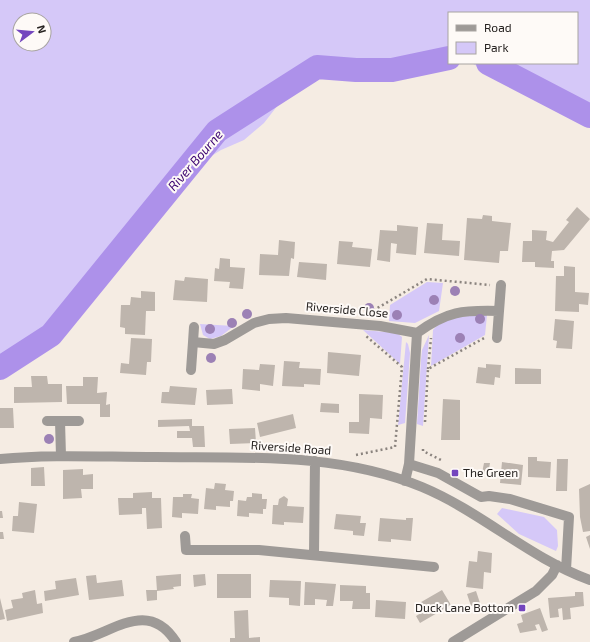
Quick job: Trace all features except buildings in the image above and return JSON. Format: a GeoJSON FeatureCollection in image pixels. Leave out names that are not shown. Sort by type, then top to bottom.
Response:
{"type":"FeatureCollection","features":[{"type":"Feature","properties":{"kind":"street"},"geometry":{"type":"LineString","coordinates":[[496,338],[501,286]]}},
{"type":"Feature","properties":{"kind":"street"},"geometry":{"type":"LineString","coordinates":[[405,481],[409,464],[418,333],[432,322],[451,313],[472,310],[499,311]]}},
{"type":"Feature","properties":{"kind":"street","name":"Riverside Close"},"geometry":{"type":"LineString","coordinates":[[193,342],[214,344],[225,340],[254,323],[269,319],[286,318],[397,328],[418,333]]}},
{"type":"Feature","properties":{"kind":"street"},"geometry":{"type":"LineString","coordinates":[[191,370],[194,327]]}},
{"type":"Feature","properties":{"kind":"street"},"geometry":{"type":"LineString","coordinates":[[47,421],[79,421]]}},
{"type":"Feature","properties":{"kind":"street"},"geometry":{"type":"LineString","coordinates":[[60,421],[61,456]]}},
{"type":"Feature","properties":{"kind":"street","name":"Riverside Road"},"geometry":{"type":"LineString","coordinates":[[0,459],[61,456],[277,458],[349,466],[405,481],[465,508],[526,549],[566,570],[590,580]]}},
{"type":"Feature","properties":{"kind":"street"},"geometry":{"type":"LineString","coordinates":[[314,555],[315,462]]}},
{"type":"Feature","properties":{"kind":"street"},"geometry":{"type":"LineString","coordinates":[[409,464],[438,473],[481,497]]}},
{"type":"Feature","properties":{"kind":"street"},"geometry":{"type":"LineString","coordinates":[[465,508],[473,501],[481,497],[489,496],[510,499],[569,517],[566,570]]}},
{"type":"Feature","properties":{"kind":"street"},"geometry":{"type":"LineString","coordinates":[[185,536],[186,561]]}},
{"type":"Feature","properties":{"kind":"street"},"geometry":{"type":"LineString","coordinates":[[186,550],[259,550],[434,567]]}},
{"type":"Feature","properties":{"kind":"street"},"geometry":{"type":"LineString","coordinates":[[453,642],[536,591],[552,575],[557,565]]}},
{"type":"Feature","properties":{"kind":"street"},"geometry":{"type":"LineString","coordinates":[[74,642],[89,639],[110,628],[133,620],[154,622],[164,627],[176,642]]}},
{"type":"Feature","properties":{"kind":"path"},"geometry":{"type":"LineString","coordinates":[[349,466],[353,456],[395,447],[402,367],[360,332],[360,324],[364,316],[427,279],[501,286]]}},
{"type":"Feature","properties":{"kind":"path"},"geometry":{"type":"LineString","coordinates":[[424,429],[432,322]]}},
{"type":"Feature","properties":{"kind":"path"},"geometry":{"type":"LineString","coordinates":[[428,369],[484,337],[496,338]]}},
{"type":"Feature","properties":{"kind":"path"},"geometry":{"type":"LineString","coordinates":[[423,444],[423,451],[449,464]]}},
{"type":"Feature","properties":{"kind":"green space"},"geometry":{"type":"Polygon","coordinates":[[[0,0],[590,0],[590,125],[548,101],[473,64],[578,64],[578,12],[448,12],[448,64],[454,64],[392,75],[318,73],[285,96],[264,123],[244,140],[221,150],[197,165],[187,153],[44,326],[0,356],[0,0]]]}},
{"type":"Feature","properties":{"kind":"green space"},"geometry":{"type":"Polygon","coordinates":[[[427,282],[443,283],[439,311],[415,323],[389,321],[390,305],[427,282]]]}},
{"type":"Feature","properties":{"kind":"green space"},"geometry":{"type":"Polygon","coordinates":[[[487,315],[485,335],[431,366],[433,330],[438,325],[444,321],[458,317],[487,315]]]}},
{"type":"Feature","properties":{"kind":"green space"},"geometry":{"type":"Polygon","coordinates":[[[200,324],[234,326],[221,336],[210,339],[203,335],[200,324]]]}},
{"type":"Feature","properties":{"kind":"green space"},"geometry":{"type":"Polygon","coordinates":[[[363,330],[397,333],[402,337],[400,364],[363,330]]]}},
{"type":"Feature","properties":{"kind":"green space"},"geometry":{"type":"Polygon","coordinates":[[[429,335],[423,426],[417,424],[421,360],[422,350],[429,335]]]}},
{"type":"Feature","properties":{"kind":"green space"},"geometry":{"type":"Polygon","coordinates":[[[406,342],[410,353],[405,423],[398,425],[406,342]]]}},
{"type":"Feature","properties":{"kind":"green space"},"geometry":{"type":"Polygon","coordinates":[[[502,508],[544,517],[557,530],[558,546],[556,551],[519,534],[497,514],[502,508]]]}},
{"type":"Feature","properties":{"kind":"waterway","name":"River Bourne"},"geometry":{"type":"LineString","coordinates":[[0,368],[51,335],[217,131],[317,67],[356,70],[392,70],[448,58]]}},
{"type":"Feature","properties":{"kind":"waterway","name":"River Bourne"},"geometry":{"type":"LineString","coordinates":[[490,64],[590,116]]}},
{"type":"Feature","properties":{"kind":"place","name":"The Green"},"geometry":{"type":"Point","coordinates":[455,473]}},
{"type":"Feature","properties":{"kind":"place","name":"Duck Lane Bottom"},"geometry":{"type":"Point","coordinates":[522,608]}}]}
